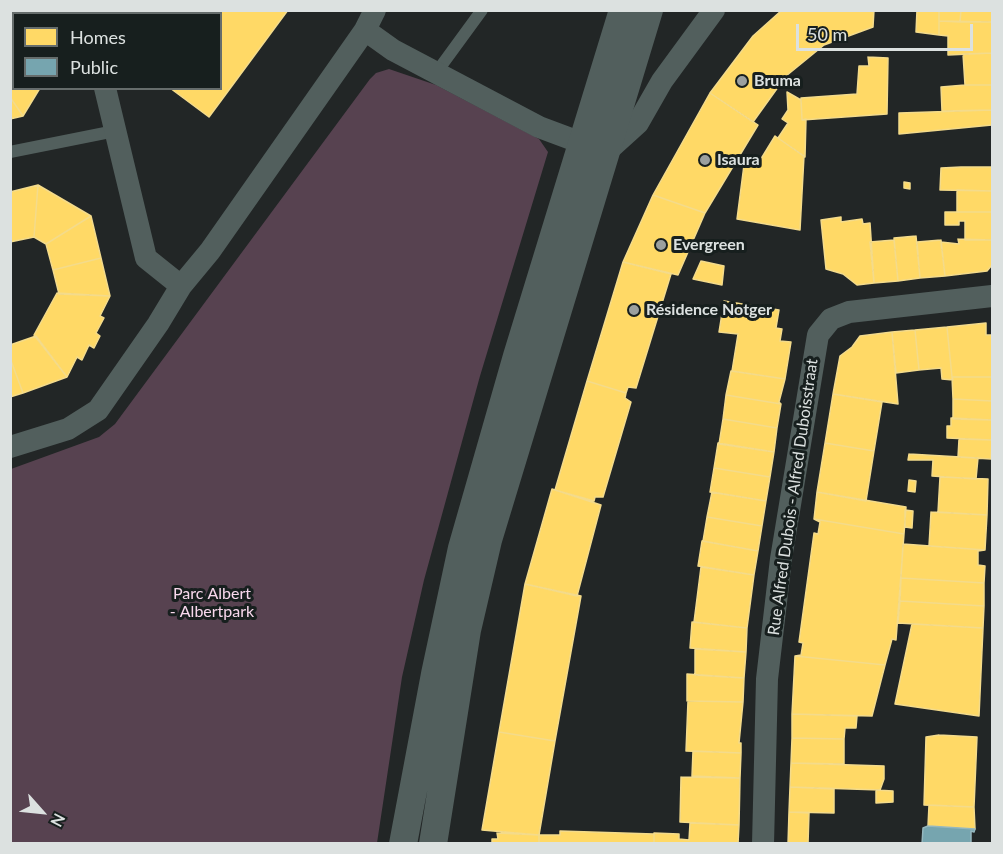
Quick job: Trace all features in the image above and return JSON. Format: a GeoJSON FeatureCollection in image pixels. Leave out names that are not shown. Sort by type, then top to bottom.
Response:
{"type":"FeatureCollection","features":[{"type":"Feature","properties":{"kind":"street"},"geometry":{"type":"LineString","coordinates":[[595,148],[623,10]]}},
{"type":"Feature","properties":{"kind":"street"},"geometry":{"type":"LineString","coordinates":[[403,843],[462,548],[512,417],[595,148],[649,10]]}},
{"type":"Feature","properties":{"kind":"street"},"geometry":{"type":"LineString","coordinates":[[595,148],[638,123],[662,81],[714,10]]}},
{"type":"Feature","properties":{"kind":"street"},"geometry":{"type":"LineString","coordinates":[[10,447],[68,429],[98,410],[158,324],[181,286],[210,251],[370,20],[393,50],[539,127],[595,148]]}},
{"type":"Feature","properties":{"kind":"street"},"geometry":{"type":"LineString","coordinates":[[106,90],[146,258],[181,286]]}},
{"type":"Feature","properties":{"kind":"street","name":"Rue Alfred Dubois - Alfred Duboisstraat"},"geometry":{"type":"LineString","coordinates":[[763,843],[767,679],[781,559],[819,335],[831,319],[849,312],[993,296]]}},
{"type":"Feature","properties":{"kind":"street"},"geometry":{"type":"LineString","coordinates":[[433,843],[467,630],[488,540],[512,417]]}},
{"type":"Feature","properties":{"kind":"lane"},"geometry":{"type":"LineString","coordinates":[[436,73],[482,10]]}},
{"type":"Feature","properties":{"kind":"lane"},"geometry":{"type":"LineString","coordinates":[[10,152],[115,131]]}},
{"type":"Feature","properties":{"kind":"green space","name":"Parc Albert - Albertpark"},"geometry":{"type":"Polygon","coordinates":[[[389,69],[436,85],[539,139],[548,152],[480,376],[424,580],[402,677],[377,843],[11,844],[11,469],[99,437],[115,424],[370,79],[376,73],[389,69]]]}},
{"type":"Feature","properties":{"kind":"building: Homes"},"geometry":{"type":"Polygon","coordinates":[[[206,10],[288,10],[209,117],[173,90],[222,90],[222,12],[205,12],[206,10]]]}},
{"type":"Feature","properties":{"kind":"building: Homes"},"geometry":{"type":"Polygon","coordinates":[[[782,10],[874,10],[873,27],[824,45],[786,76],[753,122],[710,93],[753,36],[782,10]]]}},
{"type":"Feature","properties":{"kind":"building: Homes"},"geometry":{"type":"Polygon","coordinates":[[[917,10],[939,10],[939,35],[916,32],[917,10]]]}},
{"type":"Feature","properties":{"kind":"building: Homes"},"geometry":{"type":"Polygon","coordinates":[[[939,10],[961,10],[960,22],[939,21],[939,10]]]}},
{"type":"Feature","properties":{"kind":"building: Homes"},"geometry":{"type":"Polygon","coordinates":[[[961,10],[992,10],[992,22],[960,22],[961,10]]]}},
{"type":"Feature","properties":{"kind":"building: Homes"},"geometry":{"type":"Polygon","coordinates":[[[939,21],[992,22],[992,53],[948,55],[948,36],[939,35],[939,21]]]}},
{"type":"Feature","properties":{"kind":"building: Homes"},"geometry":{"type":"Polygon","coordinates":[[[12,26],[12,60],[10,60],[10,27],[12,26]]]}},
{"type":"Feature","properties":{"kind":"building: Homes"},"geometry":{"type":"Polygon","coordinates":[[[992,53],[992,85],[965,85],[963,54],[992,53]]]}},
{"type":"Feature","properties":{"kind":"building: Homes"},"geometry":{"type":"Polygon","coordinates":[[[868,57],[888,58],[887,114],[802,120],[801,98],[857,94],[859,66],[869,66],[868,57]]]}},
{"type":"Feature","properties":{"kind":"building: Homes"},"geometry":{"type":"Polygon","coordinates":[[[10,60],[12,60],[12,90],[39,90],[23,116],[10,97],[10,60]]]}},
{"type":"Feature","properties":{"kind":"building: Homes"},"geometry":{"type":"Polygon","coordinates":[[[992,85],[992,110],[942,111],[941,87],[992,85]]]}},
{"type":"Feature","properties":{"kind":"building: Homes"},"geometry":{"type":"Polygon","coordinates":[[[787,92],[801,100],[802,120],[806,119],[805,157],[778,138],[788,123],[782,119],[788,110],[787,92]]]}},
{"type":"Feature","properties":{"kind":"building: Homes","name":"Isaura"},"geometry":{"type":"Polygon","coordinates":[[[710,93],[758,125],[705,213],[653,195],[710,93]]]}},
{"type":"Feature","properties":{"kind":"building: Homes"},"geometry":{"type":"Polygon","coordinates":[[[10,97],[23,116],[10,119],[10,97]]]}},
{"type":"Feature","properties":{"kind":"building: Homes"},"geometry":{"type":"Polygon","coordinates":[[[992,110],[992,125],[899,134],[899,113],[992,110]]]}},
{"type":"Feature","properties":{"kind":"building: Homes"},"geometry":{"type":"Polygon","coordinates":[[[775,136],[804,156],[800,230],[737,219],[744,165],[756,167],[775,136]]]}},
{"type":"Feature","properties":{"kind":"building: Homes"},"geometry":{"type":"Polygon","coordinates":[[[992,167],[992,191],[940,190],[941,168],[992,167]]]}},
{"type":"Feature","properties":{"kind":"building: Homes"},"geometry":{"type":"Polygon","coordinates":[[[904,182],[910,183],[910,189],[904,188],[904,182]]]}},
{"type":"Feature","properties":{"kind":"building: Homes"},"geometry":{"type":"Polygon","coordinates":[[[38,185],[34,237],[10,242],[10,192],[38,185]]]}},
{"type":"Feature","properties":{"kind":"building: Homes"},"geometry":{"type":"Polygon","coordinates":[[[38,185],[91,216],[46,244],[34,237],[38,185]]]}},
{"type":"Feature","properties":{"kind":"building: Homes"},"geometry":{"type":"Polygon","coordinates":[[[957,190],[992,191],[992,212],[957,212],[957,190]]]}},
{"type":"Feature","properties":{"kind":"building: Homes","name":"Evergreen"},"geometry":{"type":"Polygon","coordinates":[[[653,195],[705,213],[678,275],[623,262],[653,195]]]}},
{"type":"Feature","properties":{"kind":"building: Homes"},"geometry":{"type":"Polygon","coordinates":[[[945,212],[992,212],[992,240],[965,240],[965,221],[959,221],[959,225],[945,225],[945,212]]]}},
{"type":"Feature","properties":{"kind":"building: Homes"},"geometry":{"type":"Polygon","coordinates":[[[91,216],[101,258],[53,270],[46,244],[91,216]]]}},
{"type":"Feature","properties":{"kind":"building: Homes"},"geometry":{"type":"Polygon","coordinates":[[[841,217],[841,222],[862,219],[863,224],[870,223],[874,283],[857,285],[843,274],[826,269],[821,220],[841,217]]]}},
{"type":"Feature","properties":{"kind":"building: Homes"},"geometry":{"type":"Polygon","coordinates":[[[916,236],[920,278],[898,281],[894,238],[916,236]]]}},
{"type":"Feature","properties":{"kind":"building: Homes"},"geometry":{"type":"Polygon","coordinates":[[[958,239],[992,240],[992,265],[987,271],[945,276],[941,242],[959,244],[958,239]]]}},
{"type":"Feature","properties":{"kind":"building: Homes"},"geometry":{"type":"Polygon","coordinates":[[[894,240],[898,281],[874,283],[870,242],[894,240]]]}},
{"type":"Feature","properties":{"kind":"building: Homes"},"geometry":{"type":"Polygon","coordinates":[[[941,240],[945,276],[920,278],[917,242],[941,240]]]}},
{"type":"Feature","properties":{"kind":"building: Homes"},"geometry":{"type":"Polygon","coordinates":[[[101,258],[110,296],[59,294],[53,270],[101,258]]]}},
{"type":"Feature","properties":{"kind":"building: Homes"},"geometry":{"type":"Polygon","coordinates":[[[701,261],[724,266],[722,285],[693,279],[701,261]]]}},
{"type":"Feature","properties":{"kind":"building: Homes","name":"Résidence Notger"},"geometry":{"type":"Polygon","coordinates":[[[623,262],[671,274],[636,388],[628,387],[626,393],[587,381],[623,262]]]}},
{"type":"Feature","properties":{"kind":"building: Homes"},"geometry":{"type":"Polygon","coordinates":[[[57,293],[110,296],[100,316],[104,318],[96,333],[100,336],[94,348],[89,345],[82,360],[77,357],[67,377],[34,335],[57,293]]]}},
{"type":"Feature","properties":{"kind":"building: Homes"},"geometry":{"type":"Polygon","coordinates":[[[724,301],[779,310],[776,328],[782,329],[780,341],[791,342],[785,379],[732,371],[738,334],[719,332],[724,301]]]}},
{"type":"Feature","properties":{"kind":"building: Homes"},"geometry":{"type":"Polygon","coordinates":[[[986,323],[986,335],[992,335],[992,377],[952,377],[947,327],[986,323]]]}},
{"type":"Feature","properties":{"kind":"building: Homes"},"geometry":{"type":"Polygon","coordinates":[[[947,327],[953,380],[942,379],[941,368],[919,370],[915,330],[947,327]]]}},
{"type":"Feature","properties":{"kind":"building: Homes"},"geometry":{"type":"Polygon","coordinates":[[[915,330],[919,370],[896,373],[892,332],[915,330]]]}},
{"type":"Feature","properties":{"kind":"building: Homes"},"geometry":{"type":"Polygon","coordinates":[[[892,332],[898,404],[833,394],[840,356],[852,347],[860,336],[892,332]]]}},
{"type":"Feature","properties":{"kind":"building: Homes"},"geometry":{"type":"Polygon","coordinates":[[[36,336],[67,377],[23,393],[10,358],[10,345],[36,336]]]}},
{"type":"Feature","properties":{"kind":"building: Homes"},"geometry":{"type":"Polygon","coordinates":[[[10,358],[23,393],[10,397],[10,358]]]}},
{"type":"Feature","properties":{"kind":"building: Homes"},"geometry":{"type":"Polygon","coordinates":[[[731,371],[785,379],[779,402],[781,404],[726,395],[731,371]]]}},
{"type":"Feature","properties":{"kind":"building: Homes"},"geometry":{"type":"Polygon","coordinates":[[[952,377],[992,377],[992,401],[953,399],[952,377]]]}},
{"type":"Feature","properties":{"kind":"building: Homes"},"geometry":{"type":"Polygon","coordinates":[[[587,381],[626,393],[625,398],[631,402],[603,497],[595,497],[594,501],[555,490],[587,381]]]}},
{"type":"Feature","properties":{"kind":"building: Homes"},"geometry":{"type":"Polygon","coordinates":[[[833,394],[882,402],[874,451],[825,443],[833,394]]]}},
{"type":"Feature","properties":{"kind":"building: Homes"},"geometry":{"type":"Polygon","coordinates":[[[726,395],[781,404],[777,428],[723,419],[726,395]]]}},
{"type":"Feature","properties":{"kind":"building: Homes"},"geometry":{"type":"Polygon","coordinates":[[[953,399],[992,401],[992,420],[953,419],[953,399]]]}},
{"type":"Feature","properties":{"kind":"building: Homes"},"geometry":{"type":"Polygon","coordinates":[[[951,418],[992,420],[992,440],[947,438],[947,426],[951,426],[951,418]]]}},
{"type":"Feature","properties":{"kind":"building: Homes"},"geometry":{"type":"Polygon","coordinates":[[[723,419],[777,428],[774,452],[719,444],[723,419]]]}},
{"type":"Feature","properties":{"kind":"building: Homes"},"geometry":{"type":"Polygon","coordinates":[[[959,439],[992,440],[991,459],[958,457],[959,439]]]}},
{"type":"Feature","properties":{"kind":"building: Homes"},"geometry":{"type":"Polygon","coordinates":[[[718,443],[774,452],[770,477],[714,468],[718,443]]]}},
{"type":"Feature","properties":{"kind":"building: Homes"},"geometry":{"type":"Polygon","coordinates":[[[825,443],[874,451],[866,501],[817,492],[825,443]]]}},
{"type":"Feature","properties":{"kind":"building: Homes"},"geometry":{"type":"Polygon","coordinates":[[[909,454],[978,458],[976,479],[932,476],[933,460],[908,460],[909,454]]]}},
{"type":"Feature","properties":{"kind":"building: Homes"},"geometry":{"type":"Polygon","coordinates":[[[714,468],[770,477],[766,501],[710,492],[714,468]]]}},
{"type":"Feature","properties":{"kind":"building: Homes"},"geometry":{"type":"Polygon","coordinates":[[[940,477],[988,479],[987,515],[938,512],[940,477]]]}},
{"type":"Feature","properties":{"kind":"building: Homes"},"geometry":{"type":"Polygon","coordinates":[[[909,480],[916,481],[915,492],[908,491],[909,480]]]}},
{"type":"Feature","properties":{"kind":"building: Homes"},"geometry":{"type":"Polygon","coordinates":[[[552,489],[601,505],[577,596],[525,584],[552,489]]]}},
{"type":"Feature","properties":{"kind":"building: Homes"},"geometry":{"type":"Polygon","coordinates":[[[712,492],[766,501],[762,526],[707,517],[712,492]]]}},
{"type":"Feature","properties":{"kind":"building: Homes"},"geometry":{"type":"Polygon","coordinates":[[[817,492],[906,507],[904,534],[814,519],[817,492]]]}},
{"type":"Feature","properties":{"kind":"building: Homes"},"geometry":{"type":"Polygon","coordinates":[[[905,510],[913,511],[912,528],[905,527],[905,510]]]}},
{"type":"Feature","properties":{"kind":"building: Homes"},"geometry":{"type":"Polygon","coordinates":[[[931,512],[987,515],[985,550],[929,546],[931,512]]]}},
{"type":"Feature","properties":{"kind":"building: Homes"},"geometry":{"type":"Polygon","coordinates":[[[707,517],[762,526],[758,551],[703,541],[707,517]]]}},
{"type":"Feature","properties":{"kind":"building: Homes"},"geometry":{"type":"Polygon","coordinates":[[[814,519],[904,534],[896,640],[892,639],[885,665],[795,656],[801,655],[803,643],[799,642],[814,533],[818,534],[820,522],[814,519]]]}},
{"type":"Feature","properties":{"kind":"building: Homes"},"geometry":{"type":"Polygon","coordinates":[[[702,541],[758,551],[754,575],[698,566],[702,541]]]}},
{"type":"Feature","properties":{"kind":"building: Homes"},"geometry":{"type":"Polygon","coordinates":[[[903,544],[985,550],[978,551],[978,565],[985,566],[984,583],[901,578],[903,544]]]}},
{"type":"Feature","properties":{"kind":"building: Homes"},"geometry":{"type":"Polygon","coordinates":[[[701,567],[754,575],[747,628],[694,622],[701,567]]]}},
{"type":"Feature","properties":{"kind":"building: Homes"},"geometry":{"type":"Polygon","coordinates":[[[901,578],[984,583],[984,606],[900,601],[901,578]]]}},
{"type":"Feature","properties":{"kind":"building: Homes"},"geometry":{"type":"Polygon","coordinates":[[[525,584],[581,596],[555,741],[499,732],[525,584]]]}},
{"type":"Feature","properties":{"kind":"building: Homes"},"geometry":{"type":"Polygon","coordinates":[[[900,601],[984,606],[983,628],[898,623],[900,601]]]}},
{"type":"Feature","properties":{"kind":"building: Homes"},"geometry":{"type":"Polygon","coordinates":[[[692,622],[747,628],[746,652],[690,648],[692,622]]]}},
{"type":"Feature","properties":{"kind":"building: Homes"},"geometry":{"type":"Polygon","coordinates":[[[912,624],[983,628],[979,716],[895,704],[912,624]]]}},
{"type":"Feature","properties":{"kind":"building: Homes"},"geometry":{"type":"Polygon","coordinates":[[[695,649],[746,652],[744,678],[695,675],[695,649]]]}},
{"type":"Feature","properties":{"kind":"building: Homes"},"geometry":{"type":"Polygon","coordinates":[[[795,656],[885,665],[872,716],[792,714],[795,656]]]}},
{"type":"Feature","properties":{"kind":"building: Homes"},"geometry":{"type":"Polygon","coordinates":[[[687,674],[744,678],[743,702],[687,701],[687,674]]]}},
{"type":"Feature","properties":{"kind":"building: Homes"},"geometry":{"type":"Polygon","coordinates":[[[688,701],[743,702],[739,743],[741,743],[741,753],[686,751],[688,701]]]}},
{"type":"Feature","properties":{"kind":"building: Homes"},"geometry":{"type":"Polygon","coordinates":[[[792,714],[857,716],[856,728],[845,728],[844,739],[792,738],[792,714]]]}},
{"type":"Feature","properties":{"kind":"building: Homes"},"geometry":{"type":"Polygon","coordinates":[[[499,732],[555,741],[539,835],[482,830],[499,732]]]}},
{"type":"Feature","properties":{"kind":"building: Homes"},"geometry":{"type":"Polygon","coordinates":[[[939,735],[977,737],[974,807],[924,805],[926,737],[939,735]]]}},
{"type":"Feature","properties":{"kind":"building: Homes"},"geometry":{"type":"Polygon","coordinates":[[[792,738],[844,739],[844,764],[791,763],[792,738]]]}},
{"type":"Feature","properties":{"kind":"building: Homes"},"geometry":{"type":"Polygon","coordinates":[[[693,751],[741,753],[740,778],[692,776],[693,751]]]}},
{"type":"Feature","properties":{"kind":"building: Homes"},"geometry":{"type":"Polygon","coordinates":[[[791,763],[884,766],[884,779],[880,790],[790,787],[791,763]]]}},
{"type":"Feature","properties":{"kind":"building: Homes"},"geometry":{"type":"Polygon","coordinates":[[[681,777],[740,778],[739,825],[680,822],[681,777]]]}},
{"type":"Feature","properties":{"kind":"building: Homes"},"geometry":{"type":"Polygon","coordinates":[[[790,787],[834,789],[834,813],[789,812],[790,787]]]}},
{"type":"Feature","properties":{"kind":"building: Homes"},"geometry":{"type":"Polygon","coordinates":[[[876,790],[893,791],[893,802],[876,803],[876,790]]]}},
{"type":"Feature","properties":{"kind":"building: Homes"},"geometry":{"type":"Polygon","coordinates":[[[929,805],[974,807],[975,829],[928,826],[929,805]]]}},
{"type":"Feature","properties":{"kind":"building: Homes"},"geometry":{"type":"Polygon","coordinates":[[[789,812],[809,813],[808,844],[788,844],[789,812]]]}},
{"type":"Feature","properties":{"kind":"building: Homes"},"geometry":{"type":"Polygon","coordinates":[[[690,823],[739,825],[738,844],[654,844],[654,833],[679,834],[679,839],[689,840],[690,823]]]}},
{"type":"Feature","properties":{"kind":"building: Homes"},"geometry":{"type":"Polygon","coordinates":[[[560,831],[654,834],[654,844],[539,844],[539,835],[560,835],[560,831]]]}},
{"type":"Feature","properties":{"kind":"building: Homes"},"geometry":{"type":"Polygon","coordinates":[[[497,833],[539,835],[539,844],[492,844],[492,839],[498,839],[497,833]]]}},
{"type":"Feature","properties":{"kind":"building: Public"},"geometry":{"type":"Polygon","coordinates":[[[928,826],[975,829],[974,832],[971,831],[971,844],[922,844],[923,828],[928,826]]]}},
{"type":"Feature","properties":{"kind":"place","name":"Bruma"},"geometry":{"type":"Point","coordinates":[742,81]}},
{"type":"Feature","properties":{"kind":"place","name":"Isaura"},"geometry":{"type":"Point","coordinates":[705,160]}},
{"type":"Feature","properties":{"kind":"place","name":"Evergreen"},"geometry":{"type":"Point","coordinates":[661,245]}},
{"type":"Feature","properties":{"kind":"place","name":"Résidence Notger"},"geometry":{"type":"Point","coordinates":[634,310]}}]}
